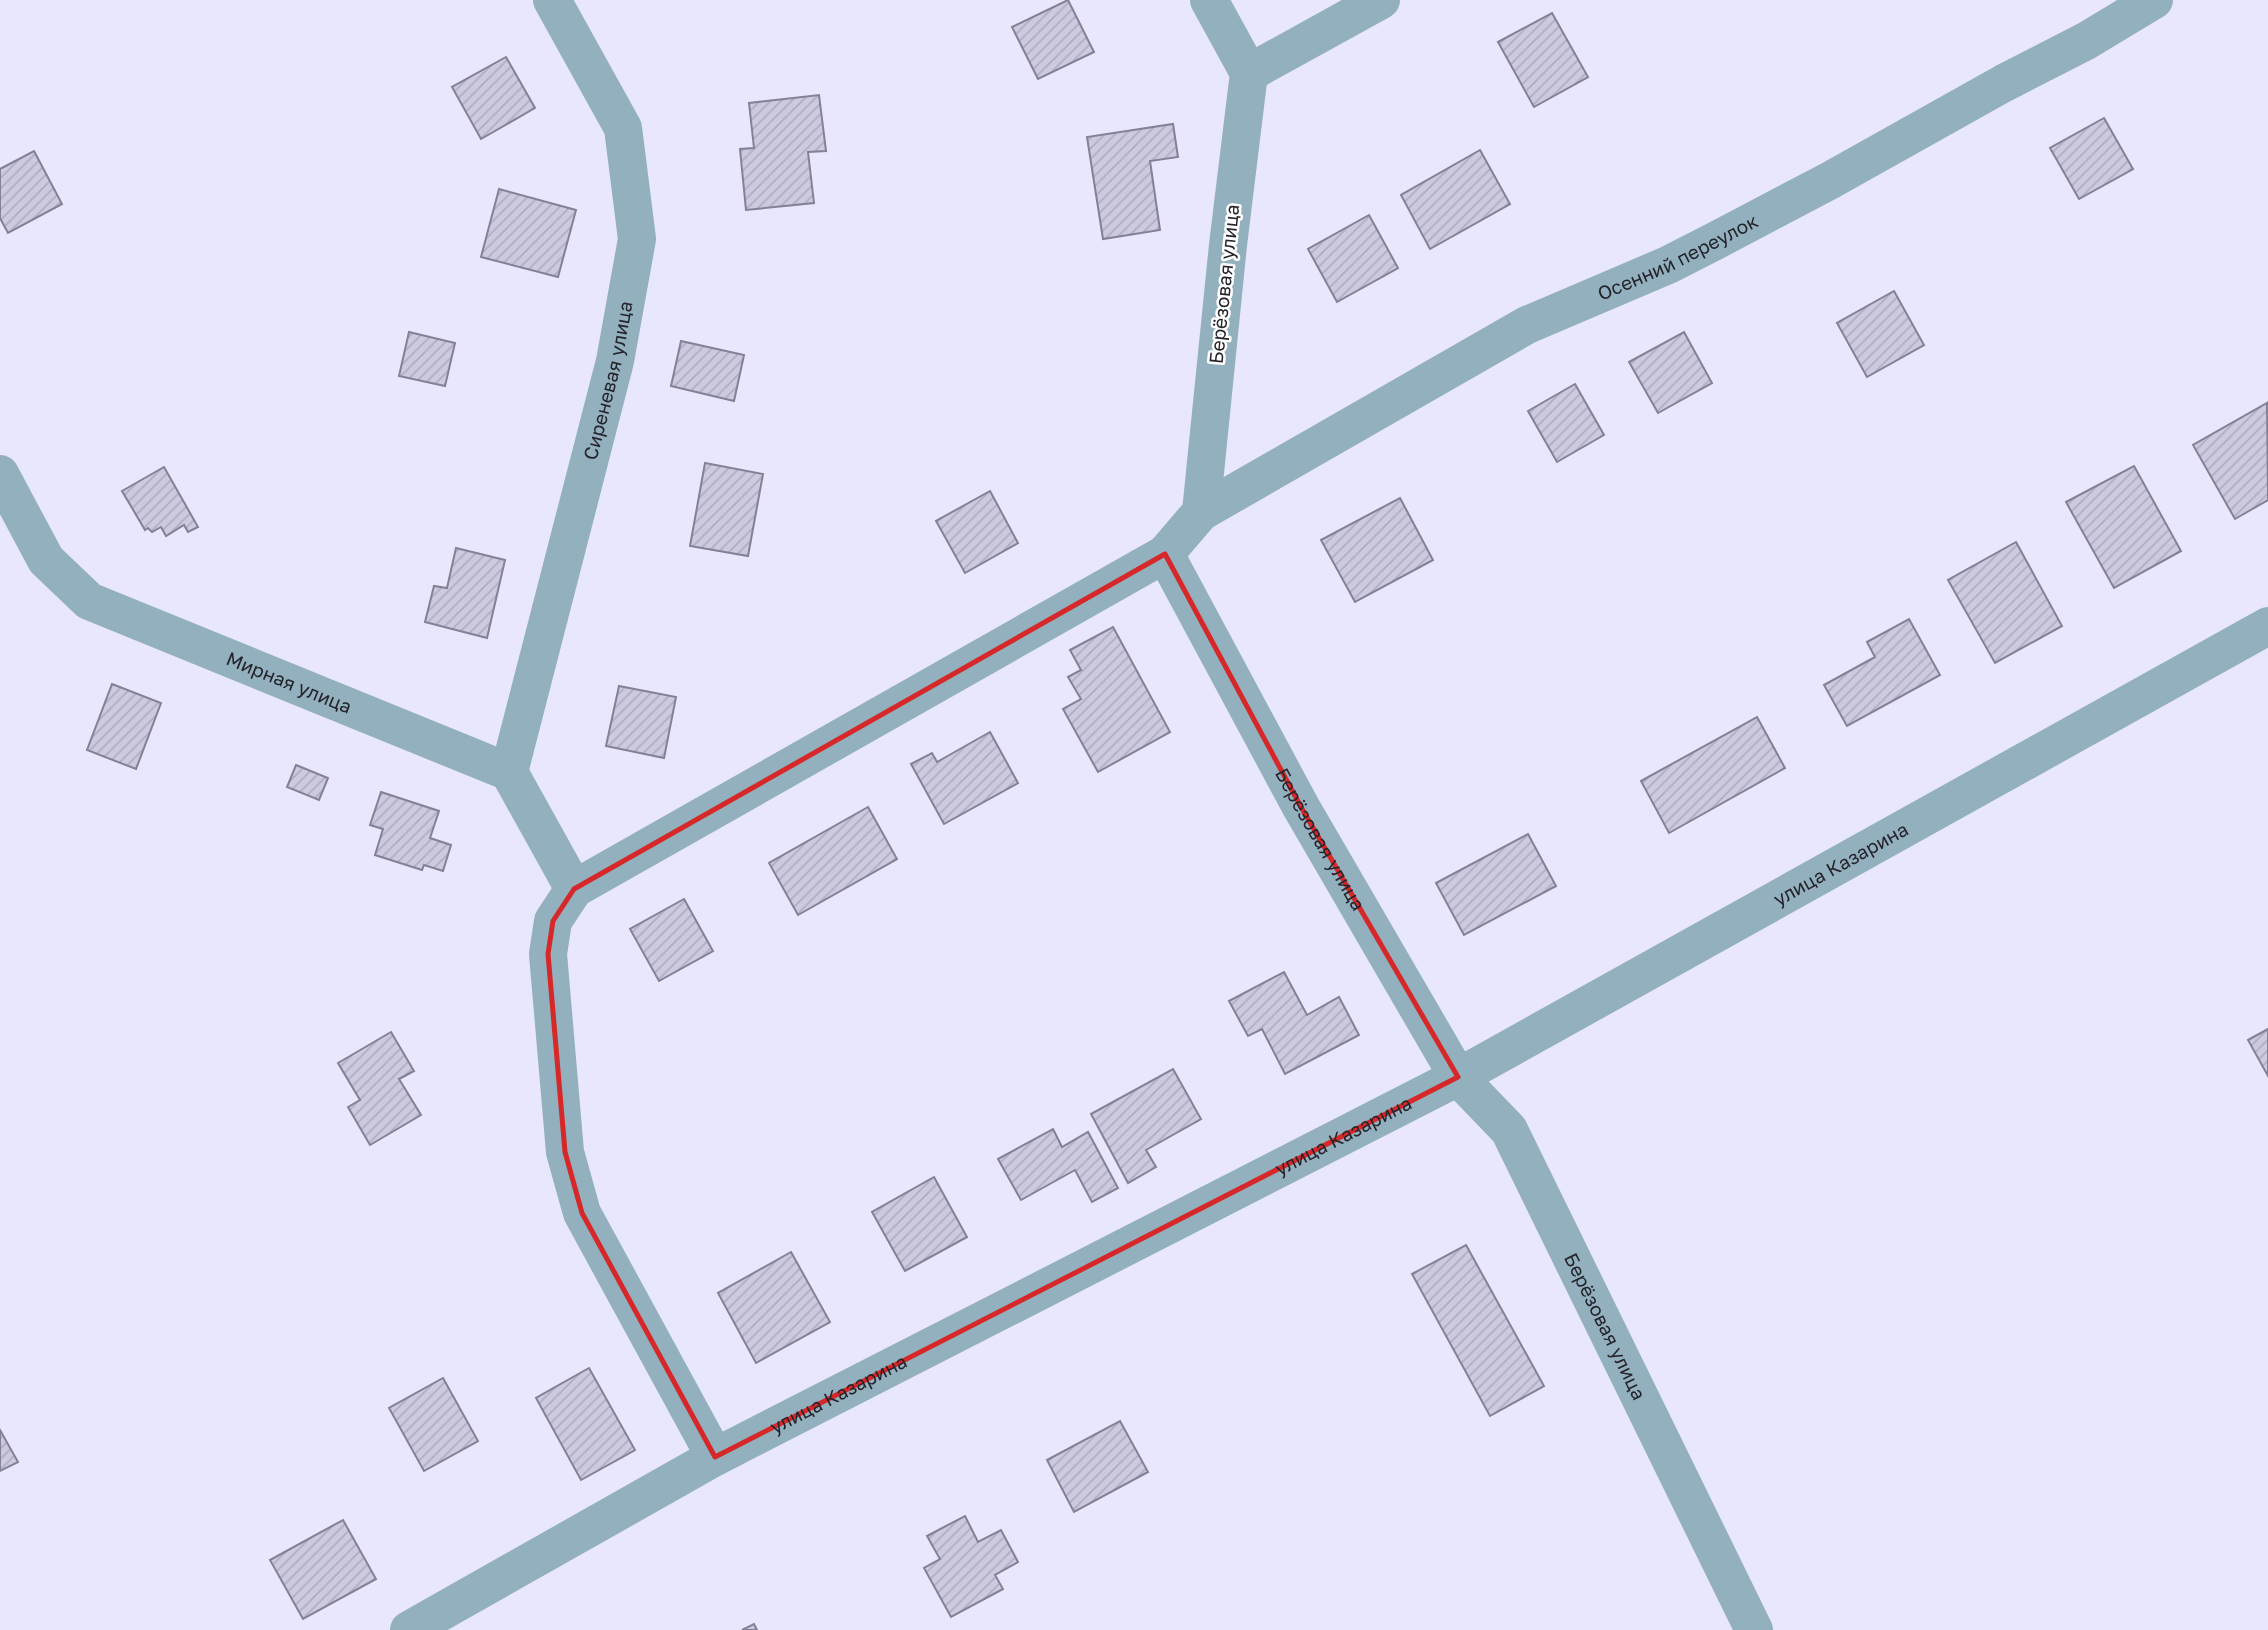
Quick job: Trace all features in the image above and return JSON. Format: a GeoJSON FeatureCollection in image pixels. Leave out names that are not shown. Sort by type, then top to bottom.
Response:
{"type":"FeatureCollection","features":[{"type":"Feature","properties":{"kind":"street","name":"Сиреневая улица"},"geometry":{"type":"LineString","coordinates":[[509,772],[615,361],[637,239],[623,128],[552,0]]}},
{"type":"Feature","properties":{"kind":"street"},"geometry":{"type":"LineString","coordinates":[[1209,0],[1249,73],[1381,0]]}},
{"type":"Feature","properties":{"kind":"street","name":"Осенний переулок"},"geometry":{"type":"LineString","coordinates":[[1201,512],[1527,325],[1668,265],[1738,229],[2086,41],[2154,0]]}},
{"type":"Feature","properties":{"kind":"street","name":"Берёзовая улица"},"geometry":{"type":"LineString","coordinates":[[1201,512],[1228,245],[1249,73]]}},
{"type":"Feature","properties":{"kind":"street","name":"Мирная улица"},"geometry":{"type":"LineString","coordinates":[[0,474],[46,560],[89,601],[509,772]]}},
{"type":"Feature","properties":{"kind":"street"},"geometry":{"type":"LineString","coordinates":[[715,1457],[582,1213],[565,1152],[548,954],[553,921],[574,889],[1165,554],[1201,512]]}},
{"type":"Feature","properties":{"kind":"street","name":"Берёзовая улица"},"geometry":{"type":"LineString","coordinates":[[1165,554],[1301,807],[1458,1077],[1509,1130],[1754,1630]]}},
{"type":"Feature","properties":{"kind":"street","name":"улица Казарина"},"geometry":{"type":"LineString","coordinates":[[409,1630],[715,1457],[1458,1077],[2268,626]]}},
{"type":"Feature","properties":{"kind":"street"},"geometry":{"type":"LineString","coordinates":[[509,772],[574,889]]}},
{"type":"Feature","properties":{"kind":"highlighted area"},"geometry":{"type":"Polygon","coordinates":[[[1165,554],[1301,807],[1458,1077],[715,1457],[582,1213],[565,1152],[548,954],[553,921],[574,889],[1165,554]]]}},
{"type":"Feature","properties":{"kind":"building"},"geometry":{"type":"Polygon","coordinates":[[[1068,0],[1094,52],[1038,79],[1012,27],[1068,0]]]}},
{"type":"Feature","properties":{"kind":"building"},"geometry":{"type":"Polygon","coordinates":[[[1552,13],[1588,77],[1534,107],[1498,42],[1552,13]]]}},
{"type":"Feature","properties":{"kind":"building"},"geometry":{"type":"Polygon","coordinates":[[[506,57],[535,108],[481,139],[452,87],[506,57]]]}},
{"type":"Feature","properties":{"kind":"building"},"geometry":{"type":"Polygon","coordinates":[[[819,95],[826,151],[808,152],[814,203],[746,210],[740,149],[754,148],[749,103],[819,95]]]}},
{"type":"Feature","properties":{"kind":"building"},"geometry":{"type":"Polygon","coordinates":[[[2104,118],[2133,169],[2079,199],[2050,148],[2104,118]]]}},
{"type":"Feature","properties":{"kind":"building"},"geometry":{"type":"Polygon","coordinates":[[[1173,124],[1178,157],[1150,161],[1160,230],[1103,239],[1087,137],[1173,124]]]}},
{"type":"Feature","properties":{"kind":"building"},"geometry":{"type":"Polygon","coordinates":[[[1480,150],[1510,204],[1430,249],[1401,195],[1480,150]]]}},
{"type":"Feature","properties":{"kind":"building"},"geometry":{"type":"Polygon","coordinates":[[[34,151],[62,204],[8,233],[0,218],[0,169],[34,151]]]}},
{"type":"Feature","properties":{"kind":"building"},"geometry":{"type":"Polygon","coordinates":[[[499,189],[576,210],[558,277],[481,257],[499,189]]]}},
{"type":"Feature","properties":{"kind":"building"},"geometry":{"type":"Polygon","coordinates":[[[1369,215],[1398,268],[1337,302],[1308,249],[1369,215]]]}},
{"type":"Feature","properties":{"kind":"building"},"geometry":{"type":"Polygon","coordinates":[[[1894,291],[1924,345],[1867,377],[1837,323],[1894,291]]]}},
{"type":"Feature","properties":{"kind":"building"},"geometry":{"type":"Polygon","coordinates":[[[409,332],[455,343],[445,386],[399,376],[409,332]]]}},
{"type":"Feature","properties":{"kind":"building"},"geometry":{"type":"Polygon","coordinates":[[[1684,332],[1712,383],[1658,413],[1629,362],[1684,332]]]}},
{"type":"Feature","properties":{"kind":"building"},"geometry":{"type":"Polygon","coordinates":[[[681,341],[744,355],[734,401],[671,386],[681,341]]]}},
{"type":"Feature","properties":{"kind":"building"},"geometry":{"type":"Polygon","coordinates":[[[1575,384],[1604,435],[1557,462],[1528,411],[1575,384]]]}},
{"type":"Feature","properties":{"kind":"building"},"geometry":{"type":"Polygon","coordinates":[[[2267,403],[2268,500],[2235,519],[2193,445],[2267,403]]]}},
{"type":"Feature","properties":{"kind":"building"},"geometry":{"type":"Polygon","coordinates":[[[705,463],[763,474],[748,556],[690,546],[705,463]]]}},
{"type":"Feature","properties":{"kind":"building"},"geometry":{"type":"Polygon","coordinates":[[[2134,466],[2181,551],[2114,588],[2066,502],[2134,466]]]}},
{"type":"Feature","properties":{"kind":"building"},"geometry":{"type":"Polygon","coordinates":[[[164,467],[198,527],[188,532],[184,525],[166,536],[161,527],[152,532],[148,528],[145,530],[122,491],[164,467]]]}},
{"type":"Feature","properties":{"kind":"building"},"geometry":{"type":"Polygon","coordinates":[[[990,491],[1018,543],[965,573],[936,521],[990,491]]]}},
{"type":"Feature","properties":{"kind":"building"},"geometry":{"type":"Polygon","coordinates":[[[1400,498],[1433,560],[1355,602],[1321,540],[1400,498]]]}},
{"type":"Feature","properties":{"kind":"building"},"geometry":{"type":"Polygon","coordinates":[[[2016,542],[2062,626],[1995,663],[1948,580],[2016,542]]]}},
{"type":"Feature","properties":{"kind":"building"},"geometry":{"type":"Polygon","coordinates":[[[456,548],[505,560],[487,638],[425,622],[434,586],[447,588],[456,548]]]}},
{"type":"Feature","properties":{"kind":"building"},"geometry":{"type":"Polygon","coordinates":[[[1909,619],[1940,675],[1847,726],[1824,685],[1875,657],[1867,642],[1909,619]]]}},
{"type":"Feature","properties":{"kind":"building"},"geometry":{"type":"Polygon","coordinates":[[[1113,627],[1170,732],[1098,772],[1063,709],[1081,699],[1068,677],[1081,670],[1070,650],[1113,627]]]}},
{"type":"Feature","properties":{"kind":"building"},"geometry":{"type":"Polygon","coordinates":[[[112,684],[161,703],[136,769],[87,750],[112,684]]]}},
{"type":"Feature","properties":{"kind":"building"},"geometry":{"type":"Polygon","coordinates":[[[619,686],[676,697],[664,758],[606,746],[619,686]]]}},
{"type":"Feature","properties":{"kind":"building"},"geometry":{"type":"Polygon","coordinates":[[[1757,717],[1785,768],[1669,833],[1641,781],[1757,717]]]}},
{"type":"Feature","properties":{"kind":"building"},"geometry":{"type":"Polygon","coordinates":[[[990,732],[1018,783],[944,824],[911,764],[932,753],[937,762],[990,732]]]}},
{"type":"Feature","properties":{"kind":"building"},"geometry":{"type":"Polygon","coordinates":[[[296,765],[328,778],[319,800],[287,787],[296,765]]]}},
{"type":"Feature","properties":{"kind":"building"},"geometry":{"type":"Polygon","coordinates":[[[381,792],[439,811],[430,838],[451,845],[443,871],[424,865],[422,870],[375,855],[383,829],[370,825],[381,792]]]}},
{"type":"Feature","properties":{"kind":"building"},"geometry":{"type":"Polygon","coordinates":[[[868,807],[897,859],[798,915],[769,863],[868,807]]]}},
{"type":"Feature","properties":{"kind":"building"},"geometry":{"type":"Polygon","coordinates":[[[1528,834],[1556,886],[1464,935],[1436,883],[1528,834]]]}},
{"type":"Feature","properties":{"kind":"building"},"geometry":{"type":"Polygon","coordinates":[[[684,899],[713,951],[659,981],[630,929],[684,899]]]}},
{"type":"Feature","properties":{"kind":"building"},"geometry":{"type":"Polygon","coordinates":[[[1284,972],[1307,1015],[1339,997],[1359,1035],[1285,1074],[1262,1029],[1248,1036],[1229,1001],[1284,972]]]}},
{"type":"Feature","properties":{"kind":"building"},"geometry":{"type":"Polygon","coordinates":[[[2268,1029],[2268,1076],[2248,1040],[2268,1029]]]}},
{"type":"Feature","properties":{"kind":"building"},"geometry":{"type":"Polygon","coordinates":[[[391,1032],[414,1071],[399,1079],[421,1115],[370,1145],[348,1107],[360,1100],[338,1063],[391,1032]]]}},
{"type":"Feature","properties":{"kind":"building"},"geometry":{"type":"Polygon","coordinates":[[[1173,1069],[1201,1119],[1146,1150],[1156,1167],[1128,1183],[1091,1114],[1173,1069]]]}},
{"type":"Feature","properties":{"kind":"building"},"geometry":{"type":"Polygon","coordinates":[[[1053,1129],[1062,1147],[1088,1132],[1118,1188],[1092,1202],[1075,1170],[1021,1200],[998,1159],[1053,1129]]]}},
{"type":"Feature","properties":{"kind":"building"},"geometry":{"type":"Polygon","coordinates":[[[934,1177],[967,1237],[905,1271],[872,1212],[934,1177]]]}},
{"type":"Feature","properties":{"kind":"building"},"geometry":{"type":"Polygon","coordinates":[[[1466,1245],[1544,1386],[1490,1416],[1412,1274],[1466,1245]]]}},
{"type":"Feature","properties":{"kind":"building"},"geometry":{"type":"Polygon","coordinates":[[[791,1252],[830,1322],[756,1363],[718,1293],[791,1252]]]}},
{"type":"Feature","properties":{"kind":"building"},"geometry":{"type":"Polygon","coordinates":[[[589,1368],[635,1450],[581,1480],[536,1398],[589,1368]]]}},
{"type":"Feature","properties":{"kind":"building"},"geometry":{"type":"Polygon","coordinates":[[[443,1378],[478,1441],[424,1471],[389,1408],[443,1378]]]}},
{"type":"Feature","properties":{"kind":"building"},"geometry":{"type":"Polygon","coordinates":[[[1120,1421],[1148,1472],[1074,1512],[1047,1460],[1120,1421]]]}},
{"type":"Feature","properties":{"kind":"building"},"geometry":{"type":"Polygon","coordinates":[[[0,1430],[18,1462],[0,1471],[0,1430]]]}},
{"type":"Feature","properties":{"kind":"building"},"geometry":{"type":"Polygon","coordinates":[[[965,1516],[978,1542],[1001,1530],[1018,1562],[995,1575],[1003,1589],[951,1617],[924,1568],[940,1559],[927,1536],[965,1516]]]}},
{"type":"Feature","properties":{"kind":"building"},"geometry":{"type":"Polygon","coordinates":[[[343,1520],[376,1579],[303,1619],[270,1560],[343,1520]]]}},
{"type":"Feature","properties":{"kind":"building"},"geometry":{"type":"Polygon","coordinates":[[[754,1624],[757,1630],[742,1630],[754,1624]]]}}]}
